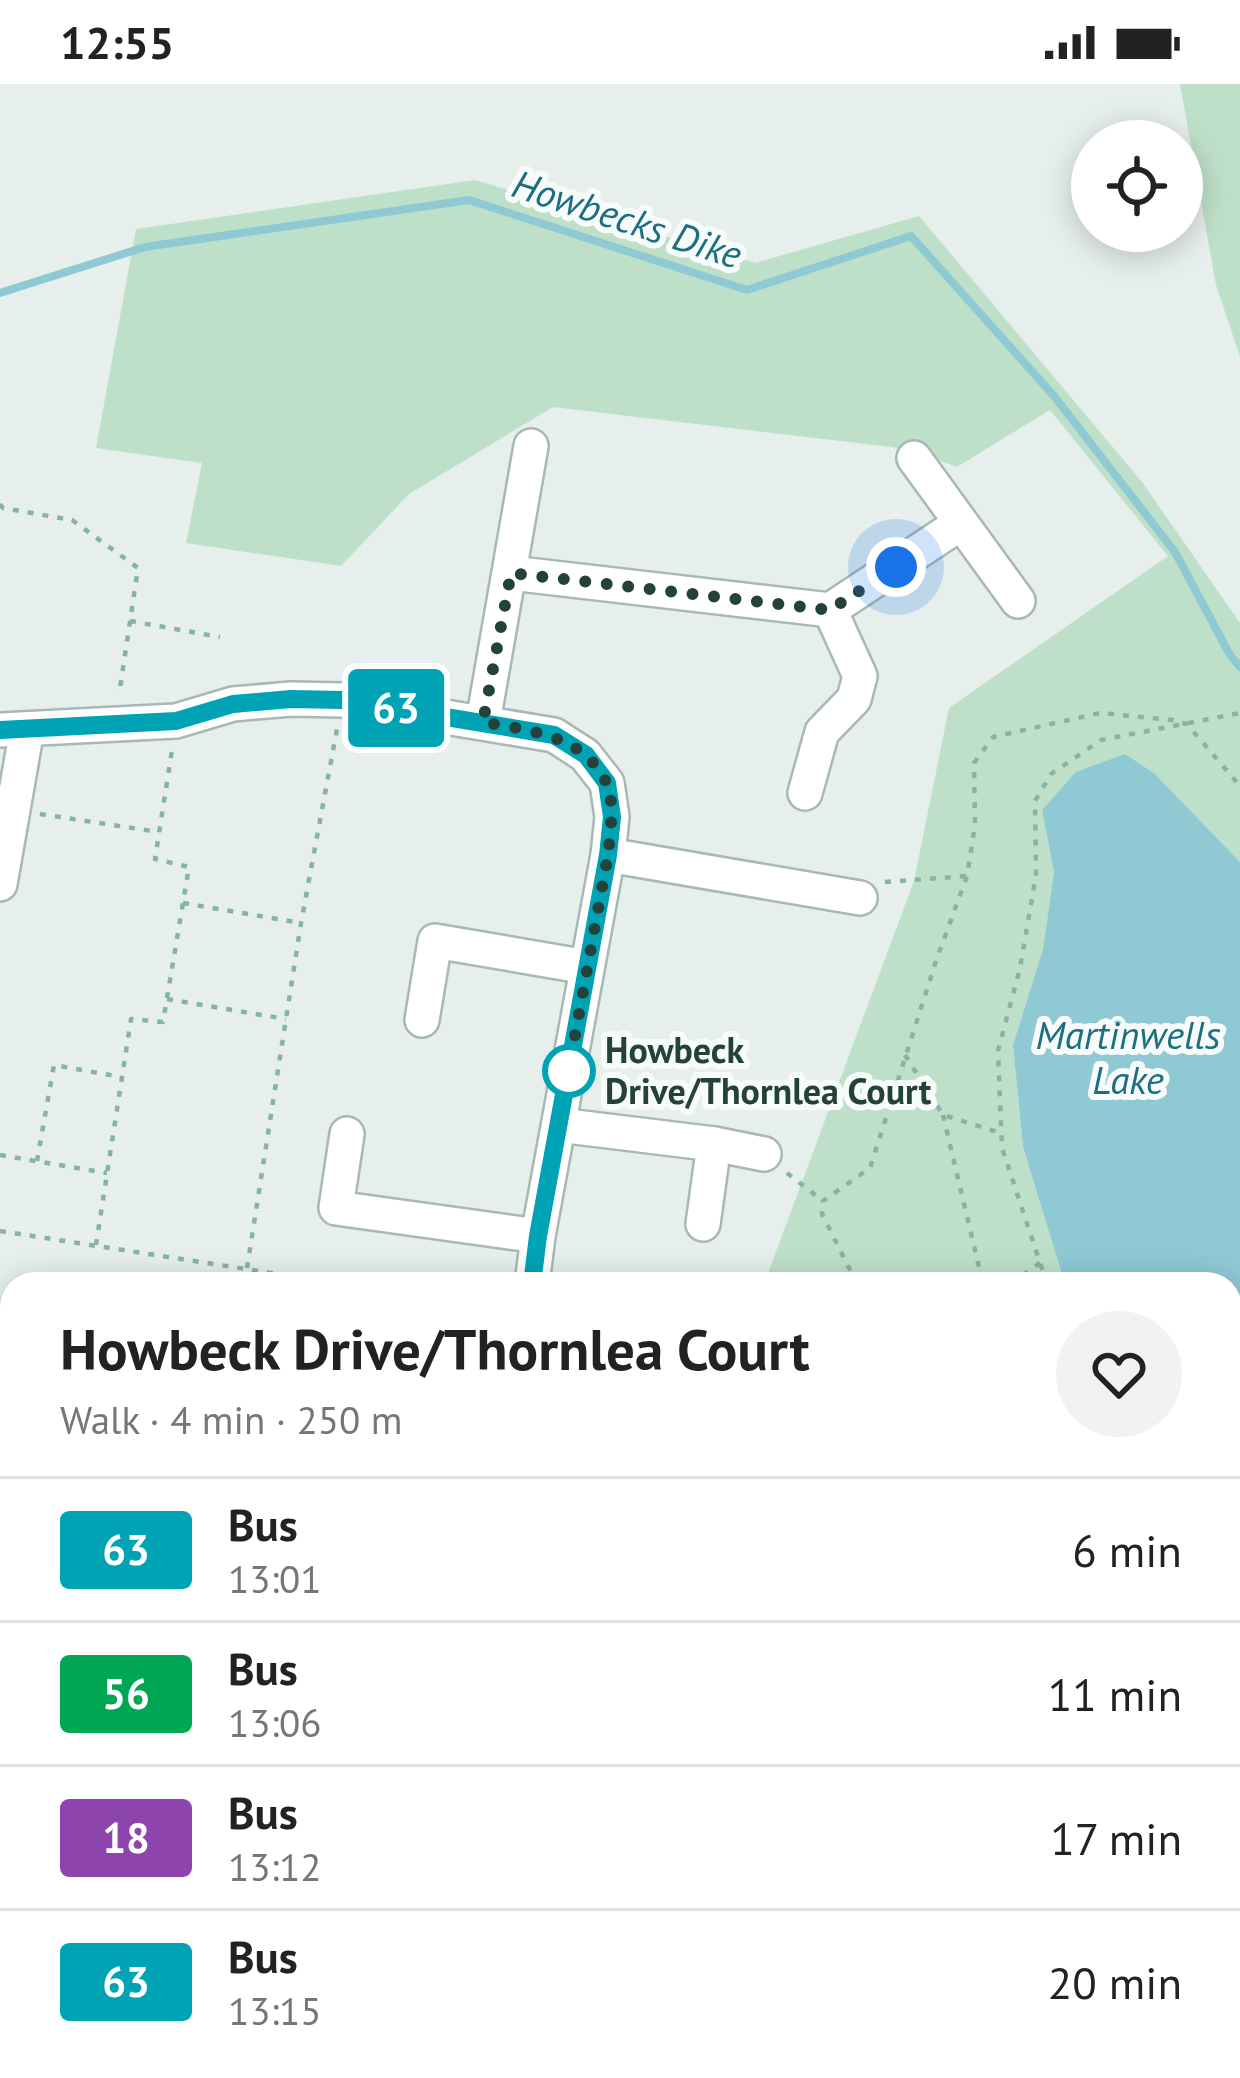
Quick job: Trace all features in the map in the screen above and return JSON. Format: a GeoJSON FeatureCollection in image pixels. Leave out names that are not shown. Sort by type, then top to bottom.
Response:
{"type":"FeatureCollection","features":[{"type":"Feature","properties":{"kind":"street"},"geometry":{"type":"LineString","coordinates":[[483,722],[531,446]]}},
{"type":"Feature","properties":{"kind":"street"},"geometry":{"type":"LineString","coordinates":[[914,458],[1018,601]]}},
{"type":"Feature","properties":{"kind":"street"},"geometry":{"type":"LineString","coordinates":[[511,573],[830,610],[961,523]]}},
{"type":"Feature","properties":{"kind":"street"},"geometry":{"type":"LineString","coordinates":[[805,793],[822,732],[854,699],[860,676],[830,610]]}},
{"type":"Feature","properties":{"kind":"street"},"geometry":{"type":"LineString","coordinates":[[0,884],[13,810],[14,730],[176,721],[233,704],[343,700],[554,735],[586,755],[607,783],[612,817],[534,1272]]}},
{"type":"Feature","properties":{"kind":"street"},"geometry":{"type":"LineString","coordinates":[[608,855],[860,898]]}},
{"type":"Feature","properties":{"kind":"street"},"geometry":{"type":"LineString","coordinates":[[422,1020],[435,941],[586,967]]}},
{"type":"Feature","properties":{"kind":"street"},"geometry":{"type":"LineString","coordinates":[[560,1125],[764,1154]]}},
{"type":"Feature","properties":{"kind":"street"},"geometry":{"type":"LineString","coordinates":[[347,1134],[336,1208],[538,1236]]}},
{"type":"Feature","properties":{"kind":"street"},"geometry":{"type":"LineString","coordinates":[[703,1224],[714,1144]]}},
{"type":"Feature","properties":{"kind":"path"},"geometry":{"type":"LineString","coordinates":[[0,504],[72,520],[138,568],[115,724]]}},
{"type":"Feature","properties":{"kind":"path"},"geometry":{"type":"LineString","coordinates":[[130,621],[220,637]]}},
{"type":"Feature","properties":{"kind":"path"},"geometry":{"type":"LineString","coordinates":[[248,1268],[301,922],[343,700]]}},
{"type":"Feature","properties":{"kind":"path"},"geometry":{"type":"LineString","coordinates":[[851,1272],[821,1214],[823,1201],[870,1168],[967,876],[975,825],[974,763],[993,737],[1100,713],[1172,720],[1186,724],[1240,786]]}},
{"type":"Feature","properties":{"kind":"path"},"geometry":{"type":"LineString","coordinates":[[1044,1272],[1002,1148],[998,1052],[1020,968],[1036,875],[1035,801],[1051,774],[1101,740],[1240,713]]}},
{"type":"Feature","properties":{"kind":"path"},"geometry":{"type":"LineString","coordinates":[[96,1246],[131,1019],[163,1022],[189,867],[155,859],[176,721]]}},
{"type":"Feature","properties":{"kind":"path"},"geometry":{"type":"LineString","coordinates":[[13,810],[159,832]]}},
{"type":"Feature","properties":{"kind":"path"},"geometry":{"type":"LineString","coordinates":[[860,898],[885,881],[967,876]]}},
{"type":"Feature","properties":{"kind":"path"},"geometry":{"type":"LineString","coordinates":[[183,903],[301,922]]}},
{"type":"Feature","properties":{"kind":"path"},"geometry":{"type":"LineString","coordinates":[[166,999],[286,1019]]}},
{"type":"Feature","properties":{"kind":"path"},"geometry":{"type":"LineString","coordinates":[[905,1055],[944,1115],[980,1272]]}},
{"type":"Feature","properties":{"kind":"path"},"geometry":{"type":"LineString","coordinates":[[37,1161],[54,1065],[122,1077]]}},
{"type":"Feature","properties":{"kind":"path"},"geometry":{"type":"LineString","coordinates":[[944,1115],[1001,1133]]}},
{"type":"Feature","properties":{"kind":"path"},"geometry":{"type":"LineString","coordinates":[[764,1154],[823,1201]]}},
{"type":"Feature","properties":{"kind":"path"},"geometry":{"type":"LineString","coordinates":[[0,1155],[107,1173]]}},
{"type":"Feature","properties":{"kind":"path"},"geometry":{"type":"LineString","coordinates":[[0,1231],[272,1272]]}},
{"type":"Feature","properties":{"kind":"path"},"geometry":{"type":"LineString","coordinates":[[1027,1272],[1041,1262]]}},
{"type":"Feature","properties":{"kind":"green space"},"geometry":{"type":"Polygon","coordinates":[[[1180,84],[1240,84],[1240,357],[1216,285],[1203,212],[1203,120],[1186,120],[1180,84]]]}},
{"type":"Feature","properties":{"kind":"green space"},"geometry":{"type":"Polygon","coordinates":[[[475,180],[755,263],[919,216],[1142,482],[1240,623],[1240,862],[1154,773],[1125,754],[1042,810],[1054,872],[1043,949],[1013,1045],[1023,1147],[1061,1272],[768,1272],[914,881],[949,708],[1168,556],[1050,410],[957,467],[908,449],[553,407],[409,494],[341,566],[186,543],[202,463],[96,448],[136,229],[475,180]]]}},
{"type":"Feature","properties":{"kind":"water","name":"Martinwells Lake"},"geometry":{"type":"Polygon","coordinates":[[[1125,754],[1154,773],[1240,862],[1240,1272],[1061,1272],[1023,1147],[1013,1045],[1043,949],[1054,872],[1042,810],[1076,772],[1125,754]]]}},
{"type":"Feature","properties":{"kind":"waterway","name":"Howbecks Dike"},"geometry":{"type":"LineString","coordinates":[[0,293],[145,247],[469,200],[747,290],[911,236],[1054,396],[1175,552],[1240,667]]}},
{"type":"Feature","properties":{"kind":"bus line","name":"63"},"geometry":{"type":"LineString","coordinates":[[0,730],[176,721],[233,704],[343,700],[554,735],[586,755],[607,783],[612,817],[534,1272]]}},
{"type":"Feature","properties":{"kind":"place","name":"Howbeck Drive/Thornlea Court"},"geometry":{"type":"Point","coordinates":[569,1071]}},
{"type":"Feature","properties":{"kind":"route"},"geometry":{"type":"LineString","coordinates":[[569,1071],[566,1085],[612,817],[607,783],[586,755],[554,735],[483,722],[511,573],[830,610],[896,567]]}}]}
